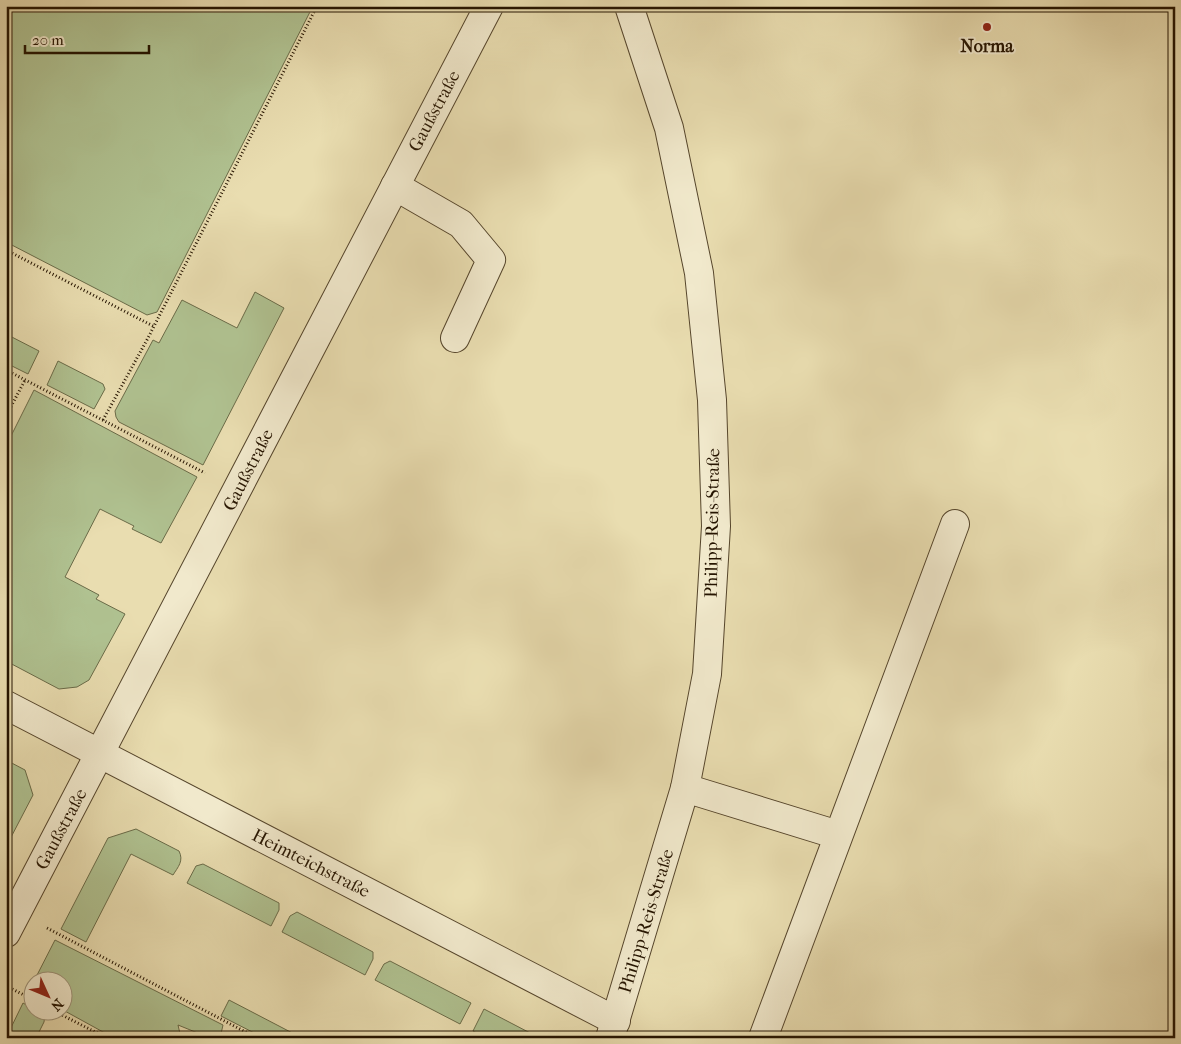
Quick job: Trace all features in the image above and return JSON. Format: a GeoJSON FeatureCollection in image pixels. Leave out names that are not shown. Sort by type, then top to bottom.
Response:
{"type":"FeatureCollection","features":[{"type":"Feature","properties":{"kind":"street","name":"Gaußstraße"},"geometry":{"type":"LineString","coordinates":[[12,923],[489,6]]}},
{"type":"Feature","properties":{"kind":"street","name":"Philipp-Reis-Straße"},"geometry":{"type":"LineString","coordinates":[[613,1030],[685,788],[707,674],[716,526],[712,400],[699,273],[669,128],[629,6]]}},
{"type":"Feature","properties":{"kind":"street"},"geometry":{"type":"LineString","coordinates":[[395,186],[461,224],[491,260],[455,338]]}},
{"type":"Feature","properties":{"kind":"street"},"geometry":{"type":"LineString","coordinates":[[762,1038],[955,524]]}},
{"type":"Feature","properties":{"kind":"street","name":"Heimteichstraße"},"geometry":{"type":"LineString","coordinates":[[6,705],[613,1030]]}},
{"type":"Feature","properties":{"kind":"street"},"geometry":{"type":"LineString","coordinates":[[685,788],[838,836]]}},
{"type":"Feature","properties":{"kind":"path"},"geometry":{"type":"LineString","coordinates":[[103,420],[317,6]]}},
{"type":"Feature","properties":{"kind":"path"},"geometry":{"type":"LineString","coordinates":[[6,250],[153,326]]}},
{"type":"Feature","properties":{"kind":"path"},"geometry":{"type":"LineString","coordinates":[[6,370],[237,490]]}},
{"type":"Feature","properties":{"kind":"path"},"geometry":{"type":"LineString","coordinates":[[6,416],[25,380]]}},
{"type":"Feature","properties":{"kind":"path"},"geometry":{"type":"LineString","coordinates":[[12,923],[257,1038]]}},
{"type":"Feature","properties":{"kind":"path"},"geometry":{"type":"LineString","coordinates":[[6,986],[22,994]]}},
{"type":"Feature","properties":{"kind":"path"},"geometry":{"type":"LineString","coordinates":[[72,1020],[107,1038]]}},
{"type":"Feature","properties":{"kind":"green space"},"geometry":{"type":"Polygon","coordinates":[[[6,6],[178,6],[185,10],[188,6],[313,6],[157,312],[147,315],[6,242],[6,6]]]}},
{"type":"Feature","properties":{"kind":"green space"},"geometry":{"type":"Polygon","coordinates":[[[255,292],[284,308],[203,465],[119,422],[115,411],[153,340],[159,343],[182,300],[237,328],[255,292]]]}},
{"type":"Feature","properties":{"kind":"green space"},"geometry":{"type":"Polygon","coordinates":[[[6,334],[39,351],[28,374],[6,363],[6,334]]]}},
{"type":"Feature","properties":{"kind":"green space"},"geometry":{"type":"Polygon","coordinates":[[[58,361],[103,384],[105,389],[94,409],[47,385],[58,361]]]}},
{"type":"Feature","properties":{"kind":"green space"},"geometry":{"type":"Polygon","coordinates":[[[34,390],[197,477],[161,543],[132,529],[134,526],[100,509],[65,577],[99,595],[96,599],[125,614],[89,680],[77,687],[59,689],[6,661],[6,446],[34,390]]]}},
{"type":"Feature","properties":{"kind":"green space"},"geometry":{"type":"Polygon","coordinates":[[[6,760],[25,770],[33,795],[8,843],[6,843],[6,760]]]}},
{"type":"Feature","properties":{"kind":"green space"},"geometry":{"type":"Polygon","coordinates":[[[136,829],[179,851],[181,861],[173,875],[131,854],[86,942],[61,929],[108,838],[136,829]]]}},
{"type":"Feature","properties":{"kind":"green space"},"geometry":{"type":"Polygon","coordinates":[[[203,864],[279,903],[279,910],[271,926],[187,883],[196,866],[203,864]]]}},
{"type":"Feature","properties":{"kind":"green space"},"geometry":{"type":"Polygon","coordinates":[[[297,912],[373,952],[373,959],[365,975],[282,932],[290,916],[297,912]]]}},
{"type":"Feature","properties":{"kind":"green space"},"geometry":{"type":"Polygon","coordinates":[[[55,940],[223,1025],[220,1038],[210,1038],[178,1025],[181,1038],[114,1038],[72,1015],[72,972],[39,972],[55,940]]]}},
{"type":"Feature","properties":{"kind":"green space"},"geometry":{"type":"Polygon","coordinates":[[[390,961],[471,1003],[460,1024],[375,980],[384,964],[390,961]]]}},
{"type":"Feature","properties":{"kind":"green space"},"geometry":{"type":"Polygon","coordinates":[[[229,1000],[302,1038],[264,1038],[221,1016],[229,1000]]]}},
{"type":"Feature","properties":{"kind":"green space"},"geometry":{"type":"Polygon","coordinates":[[[22,1005],[22,1022],[44,1022],[36,1038],[6,1038],[22,1005]]]}},
{"type":"Feature","properties":{"kind":"green space"},"geometry":{"type":"Polygon","coordinates":[[[484,1009],[534,1035],[536,1038],[486,1038],[473,1031],[484,1009]]]}},
{"type":"Feature","properties":{"kind":"place","name":"Norma"},"geometry":{"type":"Point","coordinates":[987,27]}}]}
